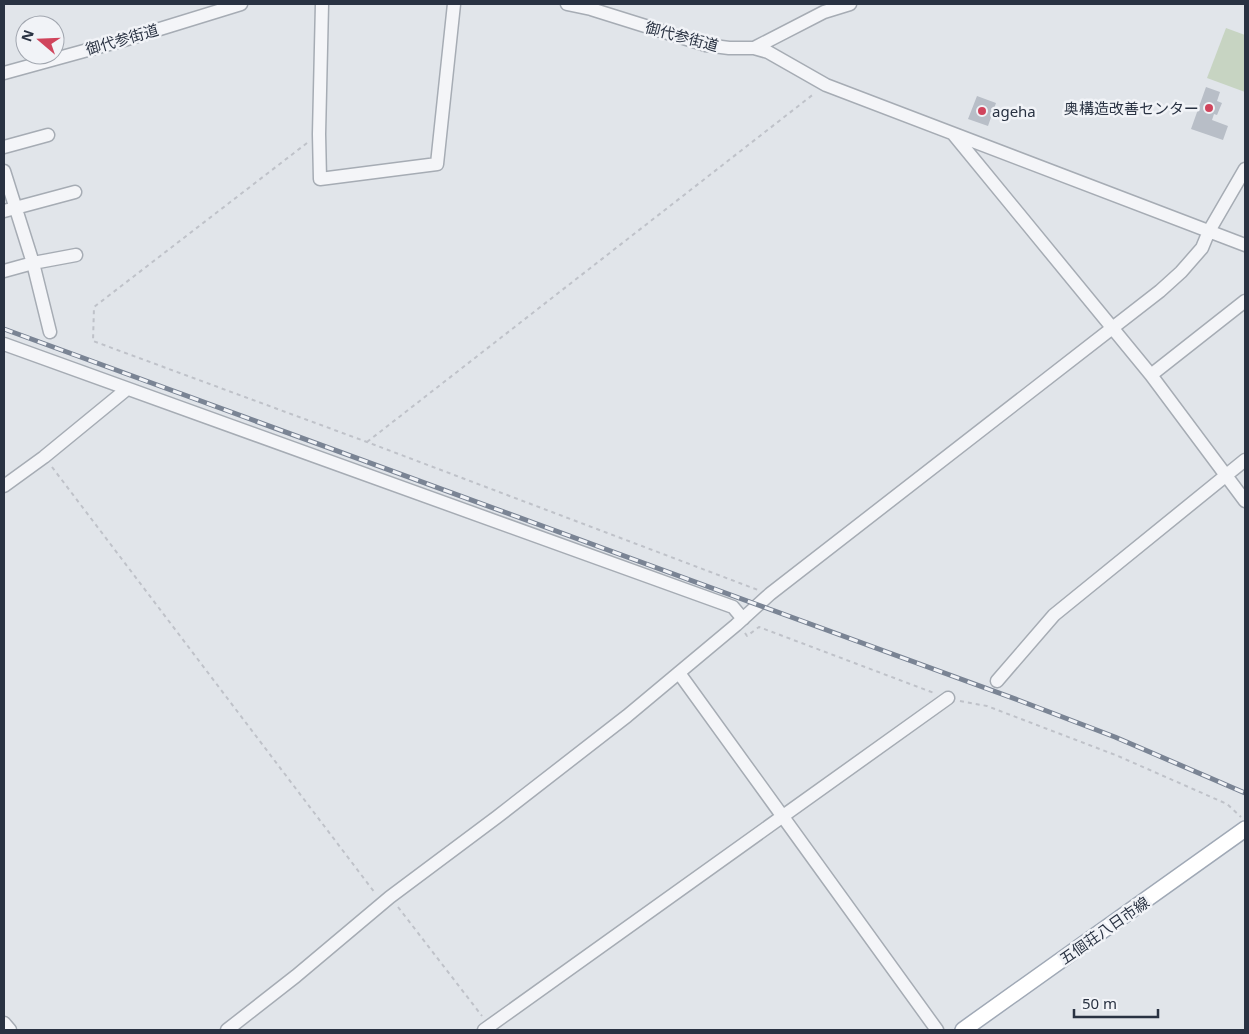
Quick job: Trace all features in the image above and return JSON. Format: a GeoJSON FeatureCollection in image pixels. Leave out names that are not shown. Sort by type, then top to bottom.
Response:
{"type":"FeatureCollection","features":[{"type":"Feature","properties":{"kind":"main road","name":"五個荘八日市線"},"geometry":{"type":"LineString","coordinates":[[963,1030],[1245,829]]}},
{"type":"Feature","properties":{"kind":"street","name":"御代参街道"},"geometry":{"type":"LineString","coordinates":[[4,73],[124,40],[241,4]]}},
{"type":"Feature","properties":{"kind":"street"},"geometry":{"type":"LineString","coordinates":[[322,4],[319,134],[320,179],[437,164],[454,4]]}},
{"type":"Feature","properties":{"kind":"street","name":"御代参街道"},"geometry":{"type":"LineString","coordinates":[[568,4],[592,9],[706,44],[729,48],[754,48],[824,12],[850,4]]}},
{"type":"Feature","properties":{"kind":"street"},"geometry":{"type":"LineString","coordinates":[[754,48],[768,52],[826,85],[1245,245]]}},
{"type":"Feature","properties":{"kind":"street"},"geometry":{"type":"LineString","coordinates":[[953,134],[1151,375],[1245,501]]}},
{"type":"Feature","properties":{"kind":"street"},"geometry":{"type":"LineString","coordinates":[[4,147],[48,135]]}},
{"type":"Feature","properties":{"kind":"street"},"geometry":{"type":"LineString","coordinates":[[227,1030],[296,976],[387,900],[626,716],[740,622],[770,594],[1112,328],[1181,272],[1202,248],[1209,231],[1245,169]]}},
{"type":"Feature","properties":{"kind":"street"},"geometry":{"type":"LineString","coordinates":[[4,171],[9,210],[33,263],[50,332]]}},
{"type":"Feature","properties":{"kind":"street"},"geometry":{"type":"LineString","coordinates":[[9,210],[75,192]]}},
{"type":"Feature","properties":{"kind":"street"},"geometry":{"type":"LineString","coordinates":[[4,271],[33,263],[76,255]]}},
{"type":"Feature","properties":{"kind":"street"},"geometry":{"type":"LineString","coordinates":[[1151,375],[1245,301]]}},
{"type":"Feature","properties":{"kind":"street"},"geometry":{"type":"LineString","coordinates":[[4,344],[733,607],[740,622]]}},
{"type":"Feature","properties":{"kind":"street"},"geometry":{"type":"LineString","coordinates":[[4,486],[127,389]]}},
{"type":"Feature","properties":{"kind":"street"},"geometry":{"type":"LineString","coordinates":[[997,681],[1054,615],[1245,460]]}},
{"type":"Feature","properties":{"kind":"street"},"geometry":{"type":"LineString","coordinates":[[679,673],[937,1030]]}},
{"type":"Feature","properties":{"kind":"street"},"geometry":{"type":"LineString","coordinates":[[487,1028],[948,698]]}},
{"type":"Feature","properties":{"kind":"street"},"geometry":{"type":"LineString","coordinates":[[4,1023],[10,1030]]}},
{"type":"Feature","properties":{"kind":"path"},"geometry":{"type":"LineString","coordinates":[[367,442],[826,85]]}},
{"type":"Feature","properties":{"kind":"path"},"geometry":{"type":"LineString","coordinates":[[319,134],[94,307],[93,341],[770,594]]}},
{"type":"Feature","properties":{"kind":"path"},"geometry":{"type":"LineString","coordinates":[[44,456],[487,1028]]}},
{"type":"Feature","properties":{"kind":"path"},"geometry":{"type":"LineString","coordinates":[[740,622],[748,636],[759,627],[948,698],[987,706],[1118,756],[1227,804],[1245,820]]}},
{"type":"Feature","properties":{"kind":"green space"},"geometry":{"type":"Polygon","coordinates":[[[1226,28],[1245,35],[1245,92],[1207,78],[1226,28]]]}},
{"type":"Feature","properties":{"kind":"building","name":"奥構造改善センター"},"geometry":{"type":"Polygon","coordinates":[[[1206,87],[1220,92],[1217,101],[1222,103],[1217,115],[1214,114],[1212,120],[1228,126],[1223,140],[1191,129],[1206,87]]]}},
{"type":"Feature","properties":{"kind":"building","name":"ageha"},"geometry":{"type":"Polygon","coordinates":[[[977,96],[996,103],[988,126],[968,119],[977,96]]]}},
{"type":"Feature","properties":{"kind":"railway"},"geometry":{"type":"LineString","coordinates":[[4,329],[1018,700],[1115,737],[1245,793]]}},
{"type":"Feature","properties":{"kind":"place","name":"奥構造改善センター"},"geometry":{"type":"Point","coordinates":[1209,108]}},
{"type":"Feature","properties":{"kind":"place","name":"ageha"},"geometry":{"type":"Point","coordinates":[982,111]}}]}
